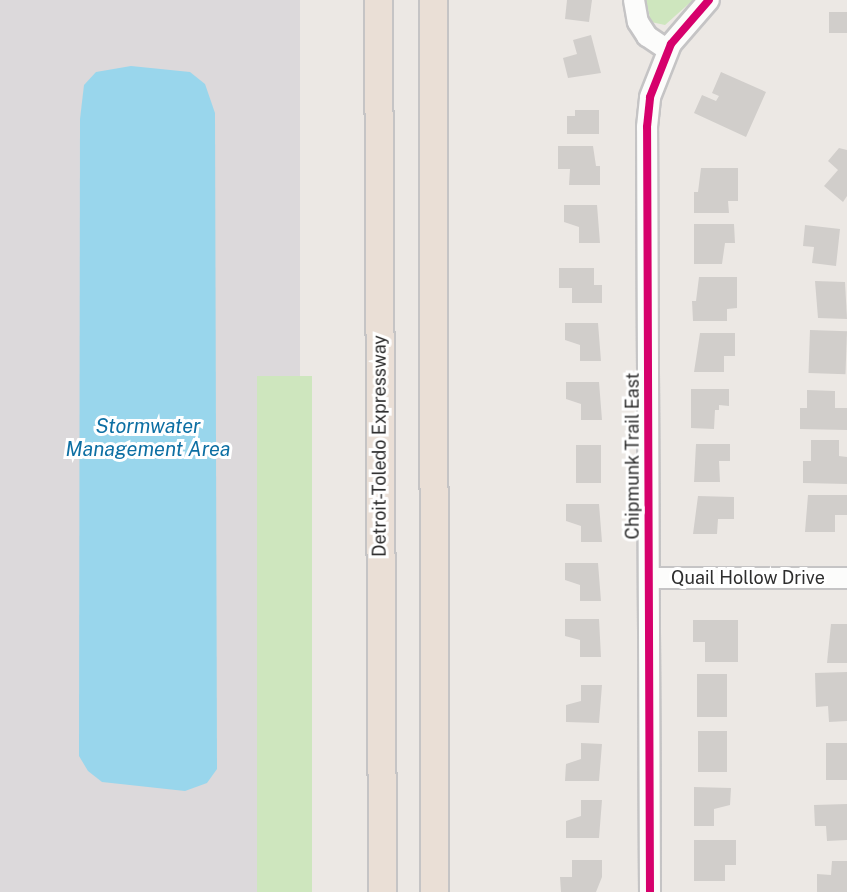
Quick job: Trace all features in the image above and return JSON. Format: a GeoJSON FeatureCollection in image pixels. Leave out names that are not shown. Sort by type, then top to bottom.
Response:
{"type":"FeatureCollection","features":[{"type":"Feature","properties":{"kind":"highway","name":"Detroit-Toledo Expressway"},"geometry":{"type":"LineString","coordinates":[[378,0],[382,892]]}},
{"type":"Feature","properties":{"kind":"highway"},"geometry":{"type":"LineString","coordinates":[[433,0],[435,62],[434,892]]}},
{"type":"Feature","properties":{"kind":"highway"},"geometry":{"type":"LineString","coordinates":[[435,62],[445,0]]}},
{"type":"Feature","properties":{"kind":"street"},"geometry":{"type":"LineString","coordinates":[[634,0],[638,22],[647,36],[668,50]]}},
{"type":"Feature","properties":{"kind":"street","name":"Chipmunk Trail East"},"geometry":{"type":"LineString","coordinates":[[650,892],[647,127],[650,97],[668,50],[682,28],[709,0]]}},
{"type":"Feature","properties":{"kind":"street","name":"Quail Hollow Drive"},"geometry":{"type":"LineString","coordinates":[[649,578],[847,578]]}},
{"type":"Feature","properties":{"kind":"shaded area"},"geometry":{"type":"Polygon","coordinates":[[[0,0],[300,0],[300,892],[0,892],[0,0]]]}},
{"type":"Feature","properties":{"kind":"green space"},"geometry":{"type":"Polygon","coordinates":[[[646,0],[693,0],[665,25],[651,22],[646,0]]]}},
{"type":"Feature","properties":{"kind":"green space"},"geometry":{"type":"Polygon","coordinates":[[[257,376],[312,376],[312,892],[257,892],[257,376]]]}},
{"type":"Feature","properties":{"kind":"water","name":"Stormwater Management Area"},"geometry":{"type":"Polygon","coordinates":[[[131,66],[190,72],[205,84],[215,113],[217,769],[207,783],[185,791],[102,782],[88,771],[79,756],[80,119],[84,85],[96,72],[131,66]]]}},
{"type":"Feature","properties":{"kind":"building"},"geometry":{"type":"Polygon","coordinates":[[[567,0],[592,0],[589,22],[565,19],[567,0]]]}},
{"type":"Feature","properties":{"kind":"building"},"geometry":{"type":"Polygon","coordinates":[[[829,12],[847,12],[847,33],[829,33],[829,12]]]}},
{"type":"Feature","properties":{"kind":"building"},"geometry":{"type":"Polygon","coordinates":[[[591,35],[601,73],[568,78],[563,58],[577,54],[573,40],[591,35]]]}},
{"type":"Feature","properties":{"kind":"building"},"geometry":{"type":"Polygon","coordinates":[[[721,72],[766,92],[746,137],[694,113],[702,95],[716,101],[719,96],[712,93],[721,72]]]}},
{"type":"Feature","properties":{"kind":"building"},"geometry":{"type":"Polygon","coordinates":[[[575,110],[599,110],[599,134],[567,134],[567,116],[575,116],[575,110]]]}},
{"type":"Feature","properties":{"kind":"building"},"geometry":{"type":"Polygon","coordinates":[[[558,146],[593,146],[596,166],[600,166],[600,185],[569,185],[570,169],[558,169],[558,146]]]}},
{"type":"Feature","properties":{"kind":"building"},"geometry":{"type":"Polygon","coordinates":[[[839,148],[847,150],[847,196],[843,202],[824,186],[838,170],[828,161],[839,148]]]}},
{"type":"Feature","properties":{"kind":"building"},"geometry":{"type":"Polygon","coordinates":[[[701,168],[738,168],[738,201],[728,201],[729,213],[694,213],[694,192],[698,192],[701,168]]]}},
{"type":"Feature","properties":{"kind":"building"},"geometry":{"type":"Polygon","coordinates":[[[564,205],[597,205],[600,243],[579,243],[579,227],[564,222],[564,205]]]}},
{"type":"Feature","properties":{"kind":"building"},"geometry":{"type":"Polygon","coordinates":[[[694,224],[734,224],[735,243],[725,243],[722,264],[694,264],[694,224]]]}},
{"type":"Feature","properties":{"kind":"building"},"geometry":{"type":"Polygon","coordinates":[[[805,225],[840,229],[836,266],[812,263],[814,247],[803,246],[805,225]]]}},
{"type":"Feature","properties":{"kind":"building"},"geometry":{"type":"Polygon","coordinates":[[[559,268],[594,268],[594,285],[602,285],[602,303],[572,303],[572,288],[559,288],[559,268]]]}},
{"type":"Feature","properties":{"kind":"building"},"geometry":{"type":"Polygon","coordinates":[[[699,277],[737,277],[737,308],[727,309],[727,321],[693,321],[692,301],[696,301],[699,277]]]}},
{"type":"Feature","properties":{"kind":"building"},"geometry":{"type":"Polygon","coordinates":[[[815,281],[845,282],[847,319],[818,318],[815,281]]]}},
{"type":"Feature","properties":{"kind":"building"},"geometry":{"type":"Polygon","coordinates":[[[565,323],[598,323],[601,361],[580,361],[580,345],[565,340],[565,323]]]}},
{"type":"Feature","properties":{"kind":"building"},"geometry":{"type":"Polygon","coordinates":[[[810,330],[847,331],[845,374],[808,373],[810,330]]]}},
{"type":"Feature","properties":{"kind":"building"},"geometry":{"type":"Polygon","coordinates":[[[700,333],[735,333],[735,356],[724,356],[724,372],[694,372],[700,333]]]}},
{"type":"Feature","properties":{"kind":"building"},"geometry":{"type":"Polygon","coordinates":[[[566,382],[599,382],[602,420],[581,420],[581,404],[566,399],[566,382]]]}},
{"type":"Feature","properties":{"kind":"building"},"geometry":{"type":"Polygon","coordinates":[[[691,389],[729,389],[729,406],[719,405],[719,410],[715,410],[714,429],[691,428],[691,389]]]}},
{"type":"Feature","properties":{"kind":"building"},"geometry":{"type":"Polygon","coordinates":[[[807,390],[835,391],[835,408],[847,408],[847,430],[800,429],[800,408],[807,408],[807,390]]]}},
{"type":"Feature","properties":{"kind":"building"},"geometry":{"type":"Polygon","coordinates":[[[811,440],[839,440],[839,456],[847,457],[847,484],[803,483],[803,461],[811,461],[811,440]]]}},
{"type":"Feature","properties":{"kind":"building"},"geometry":{"type":"Polygon","coordinates":[[[696,444],[730,444],[730,461],[719,461],[720,482],[694,482],[696,444]]]}},
{"type":"Feature","properties":{"kind":"building"},"geometry":{"type":"Polygon","coordinates":[[[576,445],[601,445],[601,483],[576,483],[576,445]]]}},
{"type":"Feature","properties":{"kind":"building"},"geometry":{"type":"Polygon","coordinates":[[[808,495],[847,495],[847,515],[835,515],[835,532],[805,532],[808,495]]]}},
{"type":"Feature","properties":{"kind":"building"},"geometry":{"type":"Polygon","coordinates":[[[698,496],[734,497],[734,519],[718,519],[717,534],[693,534],[698,496]]]}},
{"type":"Feature","properties":{"kind":"building"},"geometry":{"type":"Polygon","coordinates":[[[566,504],[599,504],[602,542],[581,542],[581,526],[566,521],[566,504]]]}},
{"type":"Feature","properties":{"kind":"building"},"geometry":{"type":"Polygon","coordinates":[[[565,563],[598,563],[601,601],[580,601],[580,585],[565,580],[565,563]]]}},
{"type":"Feature","properties":{"kind":"building"},"geometry":{"type":"Polygon","coordinates":[[[565,619],[599,619],[601,657],[580,657],[580,640],[565,636],[565,619]]]}},
{"type":"Feature","properties":{"kind":"building"},"geometry":{"type":"Polygon","coordinates":[[[693,620],[738,620],[738,662],[705,662],[705,642],[693,642],[693,620]]]}},
{"type":"Feature","properties":{"kind":"building"},"geometry":{"type":"Polygon","coordinates":[[[831,624],[847,624],[847,663],[827,663],[831,624]]]}},
{"type":"Feature","properties":{"kind":"building"},"geometry":{"type":"Polygon","coordinates":[[[847,672],[847,721],[829,722],[828,706],[816,707],[815,673],[847,672]]]}},
{"type":"Feature","properties":{"kind":"building"},"geometry":{"type":"Polygon","coordinates":[[[697,674],[727,674],[727,717],[697,717],[697,674]]]}},
{"type":"Feature","properties":{"kind":"building"},"geometry":{"type":"Polygon","coordinates":[[[581,685],[602,685],[599,723],[566,722],[566,705],[581,701],[581,685]]]}},
{"type":"Feature","properties":{"kind":"building"},"geometry":{"type":"Polygon","coordinates":[[[698,731],[727,731],[727,772],[698,772],[698,731]]]}},
{"type":"Feature","properties":{"kind":"building"},"geometry":{"type":"Polygon","coordinates":[[[581,743],[602,744],[599,781],[565,781],[566,764],[581,759],[581,743]]]}},
{"type":"Feature","properties":{"kind":"building"},"geometry":{"type":"Polygon","coordinates":[[[826,743],[847,743],[847,780],[826,780],[826,743]]]}},
{"type":"Feature","properties":{"kind":"building"},"geometry":{"type":"Polygon","coordinates":[[[694,787],[731,788],[730,805],[714,809],[714,826],[694,826],[694,787]]]}},
{"type":"Feature","properties":{"kind":"building"},"geometry":{"type":"Polygon","coordinates":[[[581,800],[602,800],[599,838],[566,838],[566,821],[581,816],[581,800]]]}},
{"type":"Feature","properties":{"kind":"building"},"geometry":{"type":"Polygon","coordinates":[[[847,804],[847,840],[827,841],[826,826],[815,826],[814,805],[847,804]]]}},
{"type":"Feature","properties":{"kind":"building"},"geometry":{"type":"Polygon","coordinates":[[[694,840],[736,840],[736,865],[725,865],[725,881],[694,881],[694,840]]]}},
{"type":"Feature","properties":{"kind":"building"},"geometry":{"type":"Polygon","coordinates":[[[572,860],[602,860],[602,877],[596,892],[561,892],[560,877],[572,877],[572,860]]]}},
{"type":"Feature","properties":{"kind":"building"},"geometry":{"type":"Polygon","coordinates":[[[832,861],[847,861],[847,892],[817,892],[817,874],[831,875],[832,861]]]}},
{"type":"Feature","properties":{"kind":"cycle path"},"geometry":{"type":"LineString","coordinates":[[650,892],[647,127],[650,97],[671,44],[709,0]]}}]}
